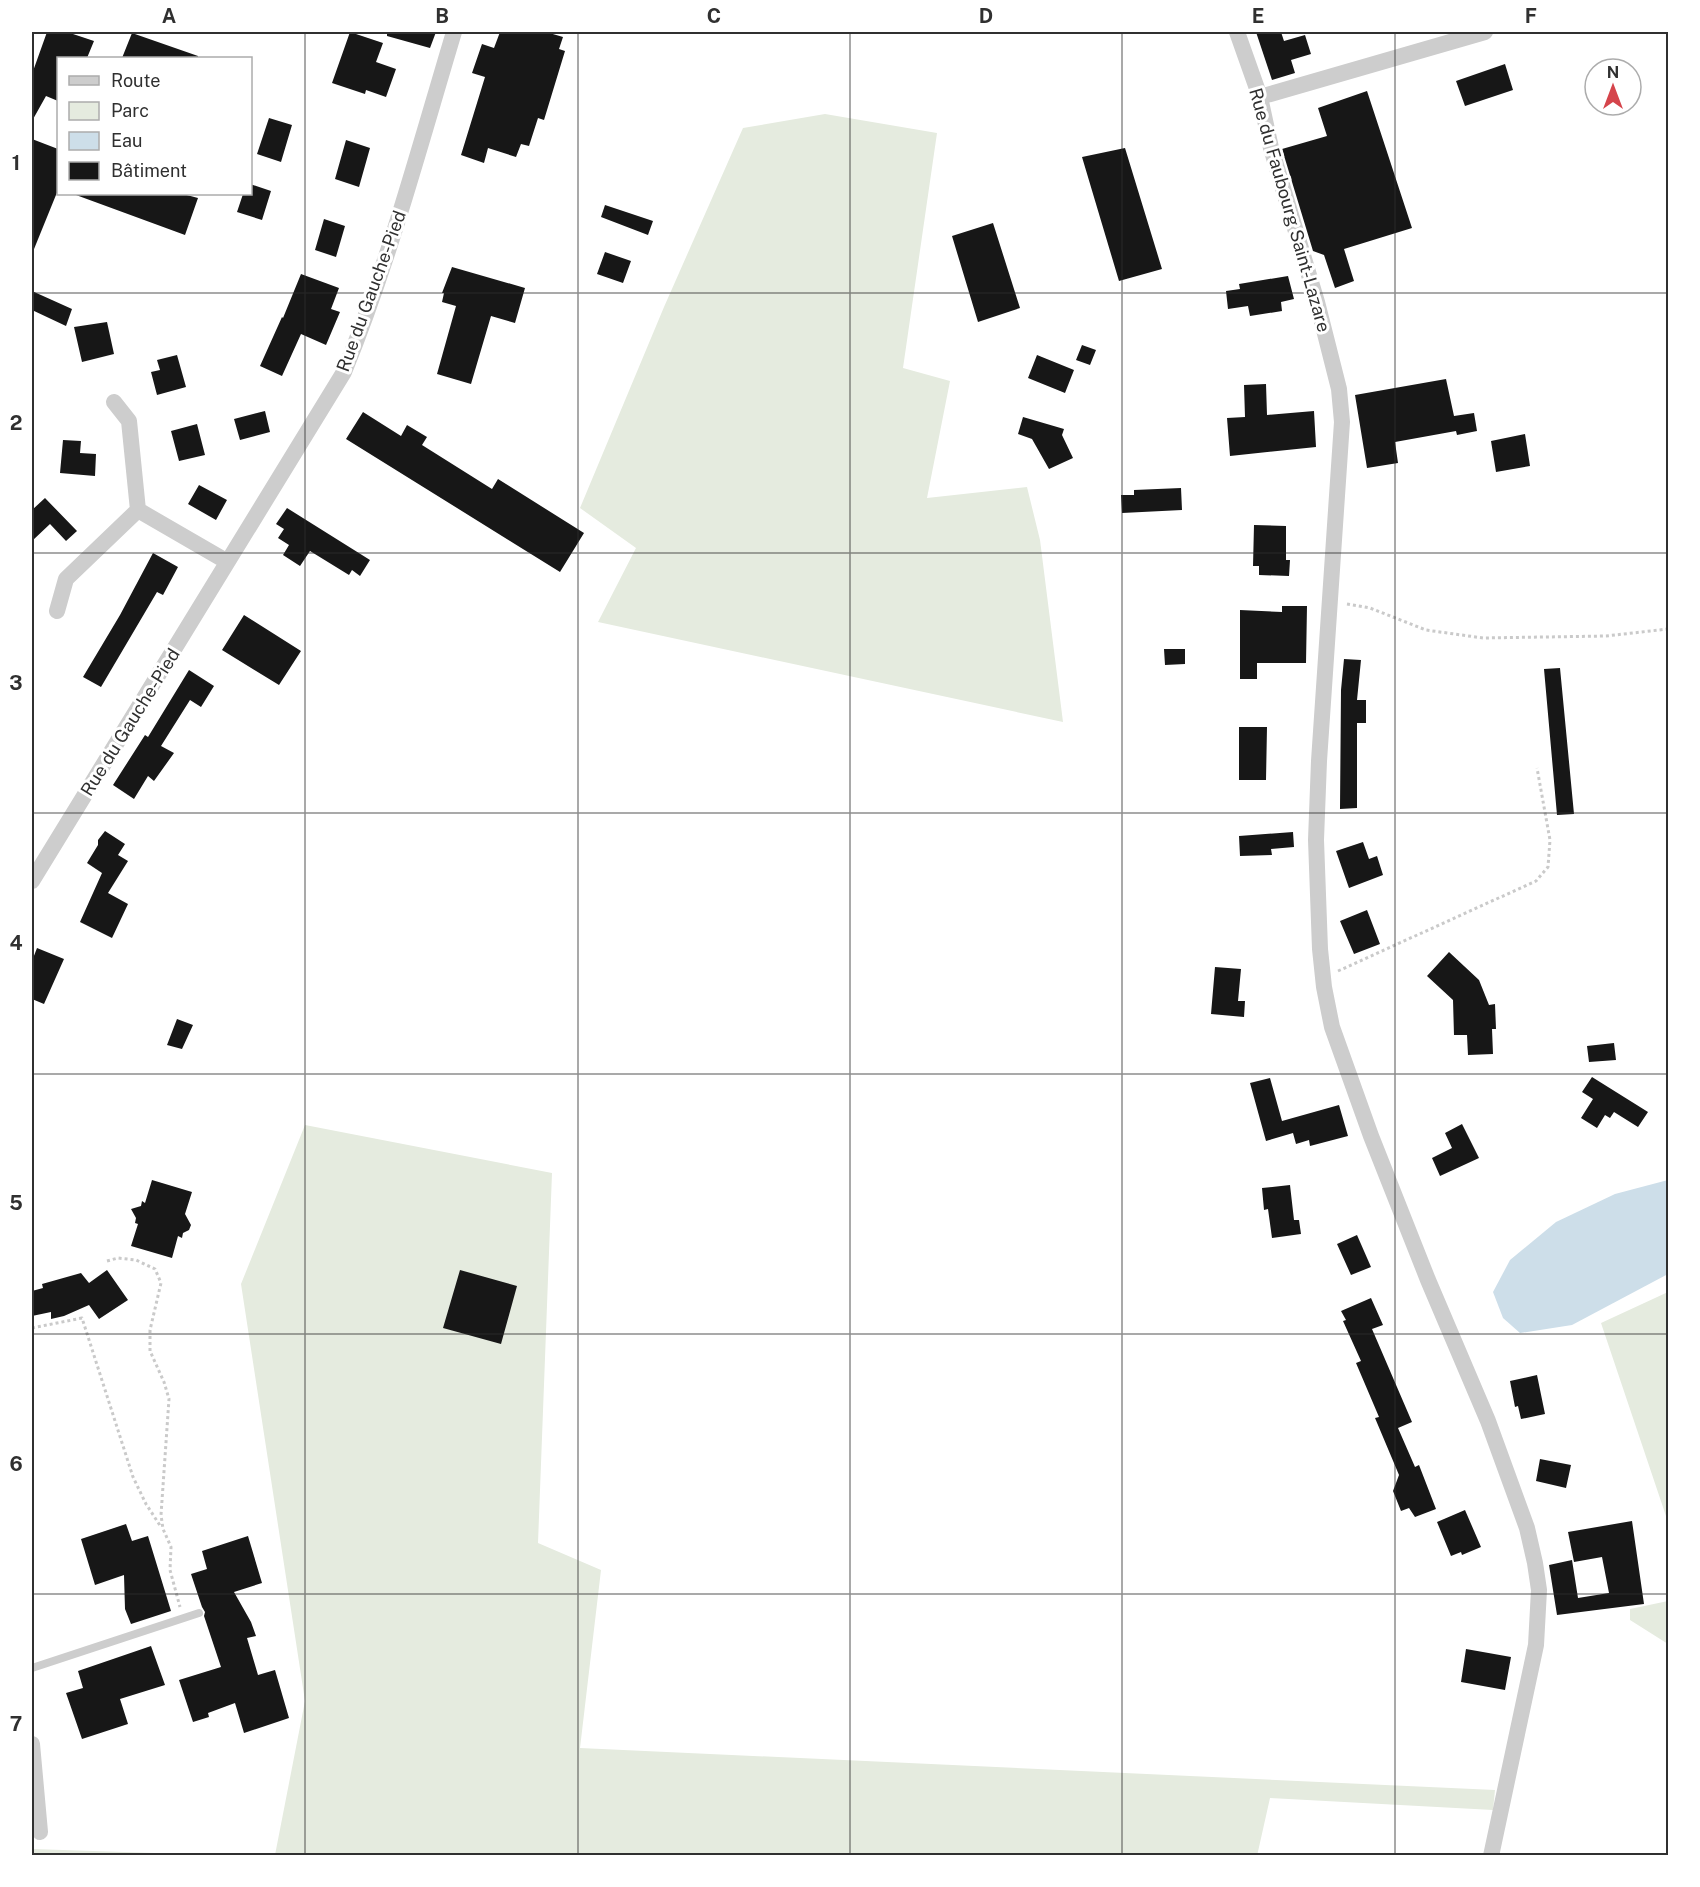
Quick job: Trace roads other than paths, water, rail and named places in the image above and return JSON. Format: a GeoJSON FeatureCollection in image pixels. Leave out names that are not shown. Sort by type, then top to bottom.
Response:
{"type":"FeatureCollection","features":[{"type":"Feature","properties":{"kind":"street","name":"Rue du Gauche-Pied"},"geometry":{"type":"LineString","coordinates":[[33,876],[344,372],[356,344],[396,223],[453,32]]}},
{"type":"Feature","properties":{"kind":"street","name":"Rue du Faubourg Saint-Lazare"},"geometry":{"type":"LineString","coordinates":[[1237,32],[1260,97],[1271,148],[1317,302],[1339,389],[1342,422],[1341,454],[1323,700],[1316,840],[1320,949],[1332,1028],[1371,1136],[1428,1280],[1488,1421],[1527,1528],[1539,1590],[1536,1646],[1491,1856]]}},
{"type":"Feature","properties":{"kind":"street"},"geometry":{"type":"LineString","coordinates":[[1260,97],[1485,32]]}},
{"type":"Feature","properties":{"kind":"street"},"geometry":{"type":"LineString","coordinates":[[114,402],[129,421],[138,510]]}},
{"type":"Feature","properties":{"kind":"street"},"geometry":{"type":"LineString","coordinates":[[138,510],[226,561]]}},
{"type":"Feature","properties":{"kind":"street"},"geometry":{"type":"LineString","coordinates":[[57,611],[66,579],[138,510]]}},
{"type":"Feature","properties":{"kind":"street"},"geometry":{"type":"LineString","coordinates":[[32,1744],[40,1832]]}},
{"type":"Feature","properties":{"kind":"lane"},"geometry":{"type":"LineString","coordinates":[[32,1668],[199,1613]]}},
{"type":"Feature","properties":{"kind":"water"},"geometry":{"type":"Polygon","coordinates":[[[1668,1180],[1668,1274],[1572,1325],[1520,1333],[1503,1318],[1493,1292],[1510,1260],[1556,1222],[1615,1194],[1668,1180]]]}}]}
